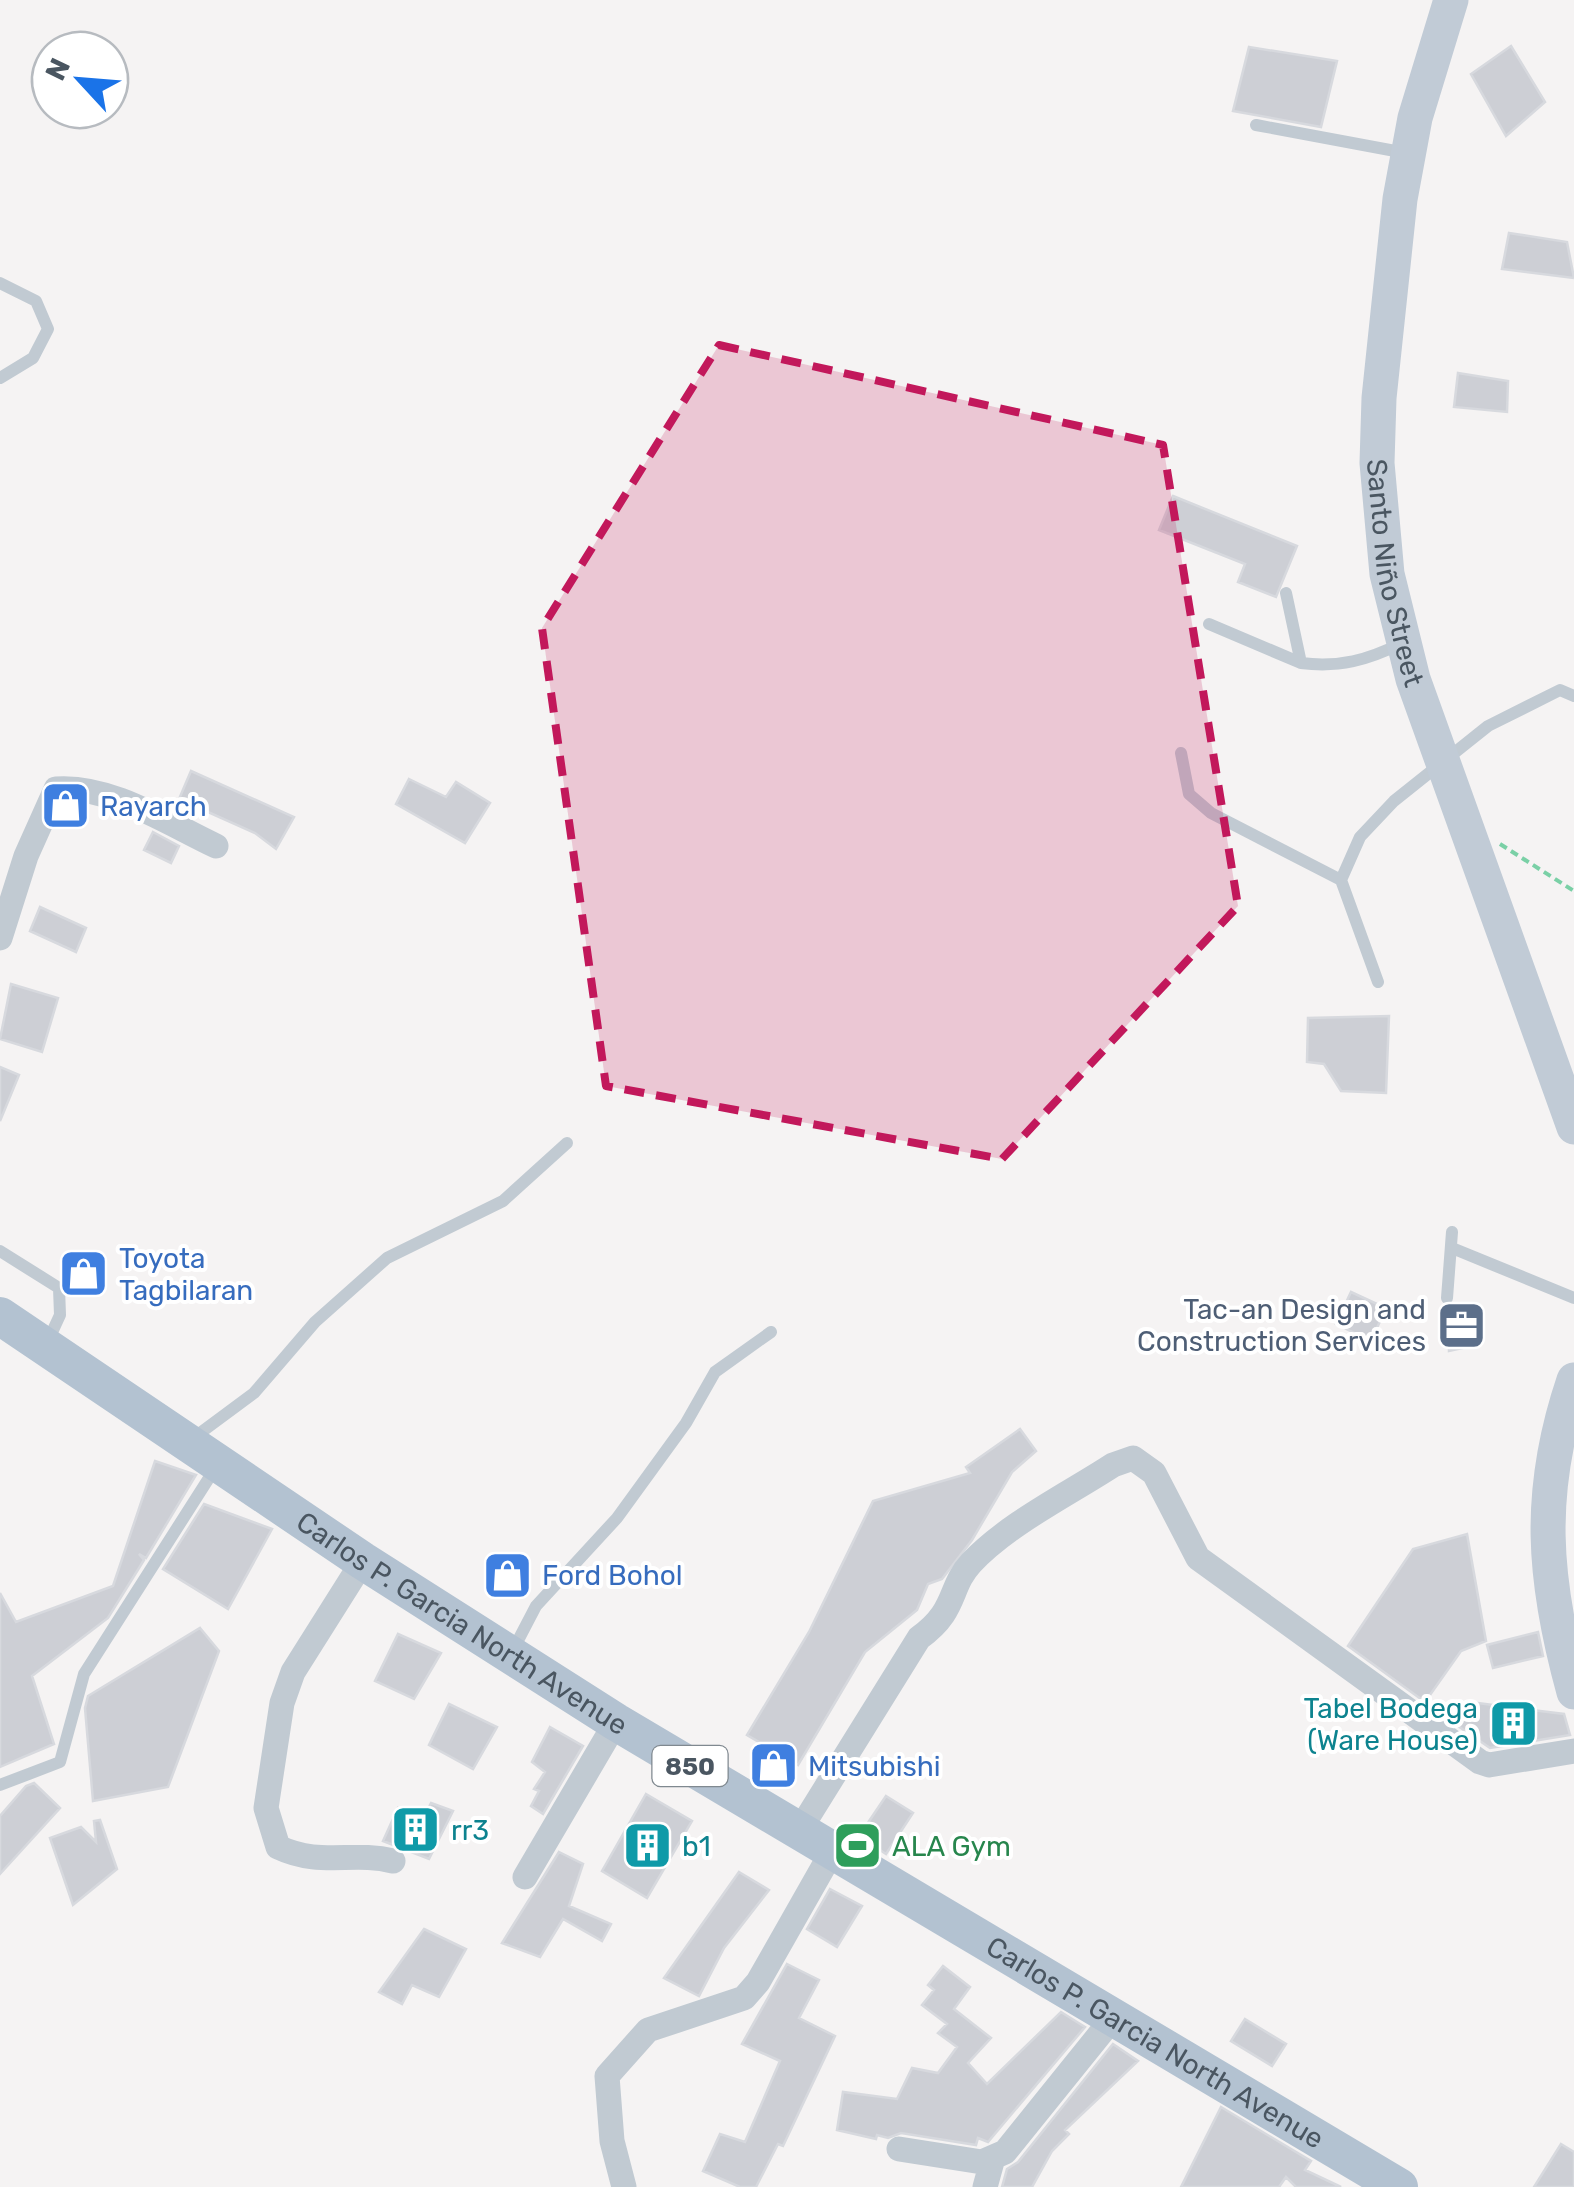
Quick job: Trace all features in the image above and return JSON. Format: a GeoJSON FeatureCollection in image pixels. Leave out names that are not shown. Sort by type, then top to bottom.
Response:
{"type":"FeatureCollection","features":[{"type":"Feature","properties":{"kind":"main road","name":"Santo Niño Street"},"geometry":{"type":"LineString","coordinates":[[1451,0],[1408,153],[1378,398],[1377,463],[1387,574],[1443,764],[1574,1127]]}},
{"type":"Feature","properties":{"kind":"main road","name":"Carlos P. Garcia North Avenue"},"geometry":{"type":"LineString","coordinates":[[4,1327],[46,1348],[363,1562],[616,1722],[1387,2184]]}},
{"type":"Feature","properties":{"kind":"main road"},"geometry":{"type":"LineString","coordinates":[[1574,1380],[1552,1449],[1548,1524],[1554,1616],[1574,1692]]}},
{"type":"Feature","properties":{"kind":"street"},"geometry":{"type":"LineString","coordinates":[[0,938],[26,856],[56,788],[79,787],[119,800],[216,846]]}},
{"type":"Feature","properties":{"kind":"street"},"geometry":{"type":"LineString","coordinates":[[799,1831],[919,1638],[941,1622],[967,1567],[988,1546],[1113,1465],[1132,1458],[1154,1472],[1198,1558],[1480,1762],[1489,1765],[1574,1751]]}},
{"type":"Feature","properties":{"kind":"street"},"geometry":{"type":"LineString","coordinates":[[363,1562],[293,1672],[282,1704],[266,1808],[278,1846],[300,1857],[348,1861],[374,1857],[393,1861]]}},
{"type":"Feature","properties":{"kind":"street"},"geometry":{"type":"LineString","coordinates":[[525,1877],[616,1722]]}},
{"type":"Feature","properties":{"kind":"street"},"geometry":{"type":"LineString","coordinates":[[624,2187],[612,2141],[607,2076],[648,2030],[744,1998],[758,1982],[833,1850]]}},
{"type":"Feature","properties":{"kind":"street"},"geometry":{"type":"LineString","coordinates":[[899,2149],[982,2162],[1006,2152],[1113,2018]]}},
{"type":"Feature","properties":{"kind":"street"},"geometry":{"type":"LineString","coordinates":[[985,2187],[993,2158]]}},
{"type":"Feature","properties":{"kind":"lane"},"geometry":{"type":"LineString","coordinates":[[1256,124],[1408,153]]}},
{"type":"Feature","properties":{"kind":"lane"},"geometry":{"type":"LineString","coordinates":[[0,283],[36,301],[48,328],[33,358],[0,378]]}},
{"type":"Feature","properties":{"kind":"lane"},"geometry":{"type":"LineString","coordinates":[[1286,593],[1301,663]]}},
{"type":"Feature","properties":{"kind":"lane"},"geometry":{"type":"LineString","coordinates":[[1209,624],[1301,663],[1343,664],[1370,658],[1404,642]]}},
{"type":"Feature","properties":{"kind":"lane"},"geometry":{"type":"LineString","coordinates":[[1341,880],[1360,837],[1394,801],[1488,726],[1560,690],[1574,696]]}},
{"type":"Feature","properties":{"kind":"lane"},"geometry":{"type":"LineString","coordinates":[[1181,753],[1190,794],[1211,813],[1341,880],[1378,982]]}},
{"type":"Feature","properties":{"kind":"lane"},"geometry":{"type":"LineString","coordinates":[[186,1443],[254,1393],[315,1322],[388,1258],[503,1201],[567,1143]]}},
{"type":"Feature","properties":{"kind":"lane"},"geometry":{"type":"LineString","coordinates":[[1447,1298],[1452,1232]]}},
{"type":"Feature","properties":{"kind":"lane"},"geometry":{"type":"LineString","coordinates":[[1452,1248],[1574,1298]]}},
{"type":"Feature","properties":{"kind":"lane"},"geometry":{"type":"LineString","coordinates":[[0,1252],[59,1288],[60,1315],[46,1348]]}},
{"type":"Feature","properties":{"kind":"lane"},"geometry":{"type":"LineString","coordinates":[[510,1654],[536,1606],[617,1518],[686,1424],[715,1372],[771,1332]]}},
{"type":"Feature","properties":{"kind":"lane"},"geometry":{"type":"LineString","coordinates":[[0,1785],[60,1762],[84,1674],[218,1465]]}},
{"type":"Feature","properties":{"kind":"path"},"geometry":{"type":"LineString","coordinates":[[1462,820],[1574,891]]}},
{"type":"Feature","properties":{"kind":"highlighted area"},"geometry":{"type":"Polygon","coordinates":[[[719,345],[1163,445],[1238,906],[1002,1159],[606,1086],[542,628],[719,345]]]}},
{"type":"Feature","properties":{"kind":"building"},"geometry":{"type":"Polygon","coordinates":[[[1511,46],[1545,102],[1506,136],[1471,74],[1511,46]]]}},
{"type":"Feature","properties":{"kind":"building"},"geometry":{"type":"Polygon","coordinates":[[[1249,47],[1337,61],[1321,127],[1233,111],[1249,47]]]}},
{"type":"Feature","properties":{"kind":"building"},"geometry":{"type":"Polygon","coordinates":[[[1509,233],[1567,242],[1574,278],[1502,269],[1509,233]]]}},
{"type":"Feature","properties":{"kind":"building"},"geometry":{"type":"Polygon","coordinates":[[[1458,373],[1508,381],[1507,412],[1454,407],[1458,373]]]}},
{"type":"Feature","properties":{"kind":"building"},"geometry":{"type":"Polygon","coordinates":[[[1173,496],[1297,546],[1276,597],[1238,582],[1245,564],[1159,530],[1173,496]]]}},
{"type":"Feature","properties":{"kind":"building"},"geometry":{"type":"Polygon","coordinates":[[[191,771],[294,817],[276,849],[255,833],[179,799],[191,771]]]}},
{"type":"Feature","properties":{"kind":"building"},"geometry":{"type":"Polygon","coordinates":[[[409,779],[446,797],[456,782],[490,803],[465,843],[396,804],[409,779]]]}},
{"type":"Feature","properties":{"kind":"building"},"geometry":{"type":"Polygon","coordinates":[[[153,832],[179,846],[171,863],[144,850],[153,832]]]}},
{"type":"Feature","properties":{"kind":"building"},"geometry":{"type":"Polygon","coordinates":[[[40,907],[86,928],[76,952],[30,931],[40,907]]]}},
{"type":"Feature","properties":{"kind":"building"},"geometry":{"type":"Polygon","coordinates":[[[11,984],[58,998],[42,1052],[0,1039],[11,984]]]}},
{"type":"Feature","properties":{"kind":"building"},"geometry":{"type":"Polygon","coordinates":[[[1389,1016],[1386,1093],[1341,1091],[1324,1064],[1307,1062],[1308,1018],[1389,1016]]]}},
{"type":"Feature","properties":{"kind":"building"},"geometry":{"type":"Polygon","coordinates":[[[0,1067],[19,1075],[0,1121],[0,1067]]]}},
{"type":"Feature","properties":{"kind":"building"},"geometry":{"type":"Polygon","coordinates":[[[1351,1292],[1386,1308],[1371,1341],[1336,1324],[1351,1292]]]}},
{"type":"Feature","properties":{"kind":"building"},"geometry":{"type":"Polygon","coordinates":[[[1474,1307],[1482,1312],[1472,1346],[1449,1351],[1449,1308],[1474,1307]]]}},
{"type":"Feature","properties":{"kind":"building"},"geometry":{"type":"Polygon","coordinates":[[[1020,1429],[1036,1451],[1012,1472],[972,1540],[942,1579],[928,1584],[917,1610],[865,1652],[798,1765],[747,1735],[809,1632],[873,1501],[970,1473],[966,1467],[1020,1429]]]}},
{"type":"Feature","properties":{"kind":"building"},"geometry":{"type":"Polygon","coordinates":[[[155,1461],[196,1475],[146,1558],[139,1554],[144,1560],[108,1618],[32,1676],[54,1744],[0,1767],[0,1593],[16,1622],[113,1586],[155,1461]]]}},
{"type":"Feature","properties":{"kind":"building"},"geometry":{"type":"Polygon","coordinates":[[[204,1504],[272,1529],[228,1609],[163,1569],[204,1504]]]}},
{"type":"Feature","properties":{"kind":"building"},"geometry":{"type":"Polygon","coordinates":[[[1467,1534],[1486,1641],[1461,1651],[1425,1702],[1348,1646],[1413,1549],[1467,1534]]]}},
{"type":"Feature","properties":{"kind":"building"},"geometry":{"type":"Polygon","coordinates":[[[200,1628],[219,1651],[168,1787],[93,1801],[85,1708],[88,1696],[200,1628]]]}},
{"type":"Feature","properties":{"kind":"building"},"geometry":{"type":"Polygon","coordinates":[[[1538,1632],[1543,1656],[1493,1668],[1487,1645],[1538,1632]]]}},
{"type":"Feature","properties":{"kind":"building"},"geometry":{"type":"Polygon","coordinates":[[[398,1634],[441,1653],[414,1699],[375,1681],[398,1634]]]}},
{"type":"Feature","properties":{"kind":"building","name":"Tabel Bodega (Ware House)"},"geometry":{"type":"Polygon","coordinates":[[[1470,1702],[1564,1714],[1570,1735],[1490,1748],[1458,1726],[1470,1702]]]}},
{"type":"Feature","properties":{"kind":"building"},"geometry":{"type":"Polygon","coordinates":[[[449,1704],[497,1727],[473,1769],[429,1745],[449,1704]]]}},
{"type":"Feature","properties":{"kind":"building"},"geometry":{"type":"Polygon","coordinates":[[[550,1727],[583,1746],[543,1814],[531,1806],[539,1791],[534,1789],[545,1772],[532,1762],[550,1727]]]}},
{"type":"Feature","properties":{"kind":"building"},"geometry":{"type":"Polygon","coordinates":[[[34,1783],[60,1808],[0,1874],[0,1816],[26,1786],[34,1783]]]}},
{"type":"Feature","properties":{"kind":"building","name":"b1"},"geometry":{"type":"Polygon","coordinates":[[[646,1794],[692,1821],[647,1898],[602,1871],[646,1794]]]}},
{"type":"Feature","properties":{"kind":"building"},"geometry":{"type":"Polygon","coordinates":[[[886,1796],[913,1813],[886,1854],[859,1836],[886,1796]]]}},
{"type":"Feature","properties":{"kind":"building","name":"rr3"},"geometry":{"type":"Polygon","coordinates":[[[431,1803],[453,1811],[429,1859],[383,1841],[398,1808],[423,1819],[431,1803]]]}},
{"type":"Feature","properties":{"kind":"building"},"geometry":{"type":"Polygon","coordinates":[[[100,1820],[117,1869],[73,1905],[50,1838],[81,1827],[96,1842],[94,1821],[100,1820]]]}},
{"type":"Feature","properties":{"kind":"building"},"geometry":{"type":"Polygon","coordinates":[[[559,1852],[583,1864],[569,1906],[611,1924],[602,1941],[563,1919],[540,1957],[502,1943],[559,1852]]]}},
{"type":"Feature","properties":{"kind":"building"},"geometry":{"type":"Polygon","coordinates":[[[739,1872],[769,1890],[724,1948],[699,1996],[664,1978],[739,1872]]]}},
{"type":"Feature","properties":{"kind":"building"},"geometry":{"type":"Polygon","coordinates":[[[830,1889],[862,1906],[837,1947],[807,1929],[830,1889]]]}},
{"type":"Feature","properties":{"kind":"building"},"geometry":{"type":"Polygon","coordinates":[[[424,1929],[466,1949],[439,1997],[412,1985],[402,2004],[379,1992],[424,1929]]]}},
{"type":"Feature","properties":{"kind":"building"},"geometry":{"type":"Polygon","coordinates":[[[787,1964],[819,1980],[799,2018],[835,2036],[783,2146],[778,2144],[756,2187],[740,2187],[703,2171],[720,2134],[745,2142],[780,2061],[742,2044],[787,1964]]]}},
{"type":"Feature","properties":{"kind":"building"},"geometry":{"type":"Polygon","coordinates":[[[943,1966],[970,1987],[954,2009],[991,2038],[968,2063],[987,2084],[1061,2012],[1085,2027],[988,2142],[978,2138],[976,2145],[901,2133],[888,2138],[877,2135],[876,2139],[837,2130],[843,2092],[897,2099],[912,2068],[938,2073],[957,2047],[938,2033],[947,2024],[922,2005],[934,1990],[928,1985],[943,1966]]]}},
{"type":"Feature","properties":{"kind":"building"},"geometry":{"type":"Polygon","coordinates":[[[1245,2019],[1286,2044],[1272,2066],[1231,2041],[1245,2019]]]}},
{"type":"Feature","properties":{"kind":"building"},"geometry":{"type":"Polygon","coordinates":[[[1113,2044],[1138,2061],[1065,2130],[1069,2134],[1052,2151],[1032,2187],[1002,2187],[1007,2169],[1018,2162],[1113,2044]]]}},
{"type":"Feature","properties":{"kind":"building"},"geometry":{"type":"Polygon","coordinates":[[[1221,2107],[1311,2161],[1305,2170],[1341,2187],[1296,2187],[1286,2177],[1279,2187],[1181,2187],[1221,2107]]]}},
{"type":"Feature","properties":{"kind":"building"},"geometry":{"type":"Polygon","coordinates":[[[1561,2144],[1574,2152],[1574,2187],[1534,2187],[1561,2144]]]}},
{"type":"Feature","properties":{"kind":"place","name":"Rayarch"},"geometry":{"type":"Point","coordinates":[65,806]}},
{"type":"Feature","properties":{"kind":"place","name":"Toyota Tagbilaran"},"geometry":{"type":"Point","coordinates":[84,1274]}},
{"type":"Feature","properties":{"kind":"place","name":"Tac-an Design and Construction Services"},"geometry":{"type":"Point","coordinates":[1461,1325]}},
{"type":"Feature","properties":{"kind":"place","name":"Ford Bohol"},"geometry":{"type":"Point","coordinates":[507,1575]}},
{"type":"Feature","properties":{"kind":"place","name":"Tabel Bodega (Ware House)"},"geometry":{"type":"Point","coordinates":[1513,1724]}},
{"type":"Feature","properties":{"kind":"place","name":"Mitsubishi"},"geometry":{"type":"Point","coordinates":[773,1766]}},
{"type":"Feature","properties":{"kind":"place","name":"rr3"},"geometry":{"type":"Point","coordinates":[416,1830]}},
{"type":"Feature","properties":{"kind":"place","name":"b1"},"geometry":{"type":"Point","coordinates":[647,1846]}},
{"type":"Feature","properties":{"kind":"place","name":"ALA Gym"},"geometry":{"type":"Point","coordinates":[857,1846]}}]}
